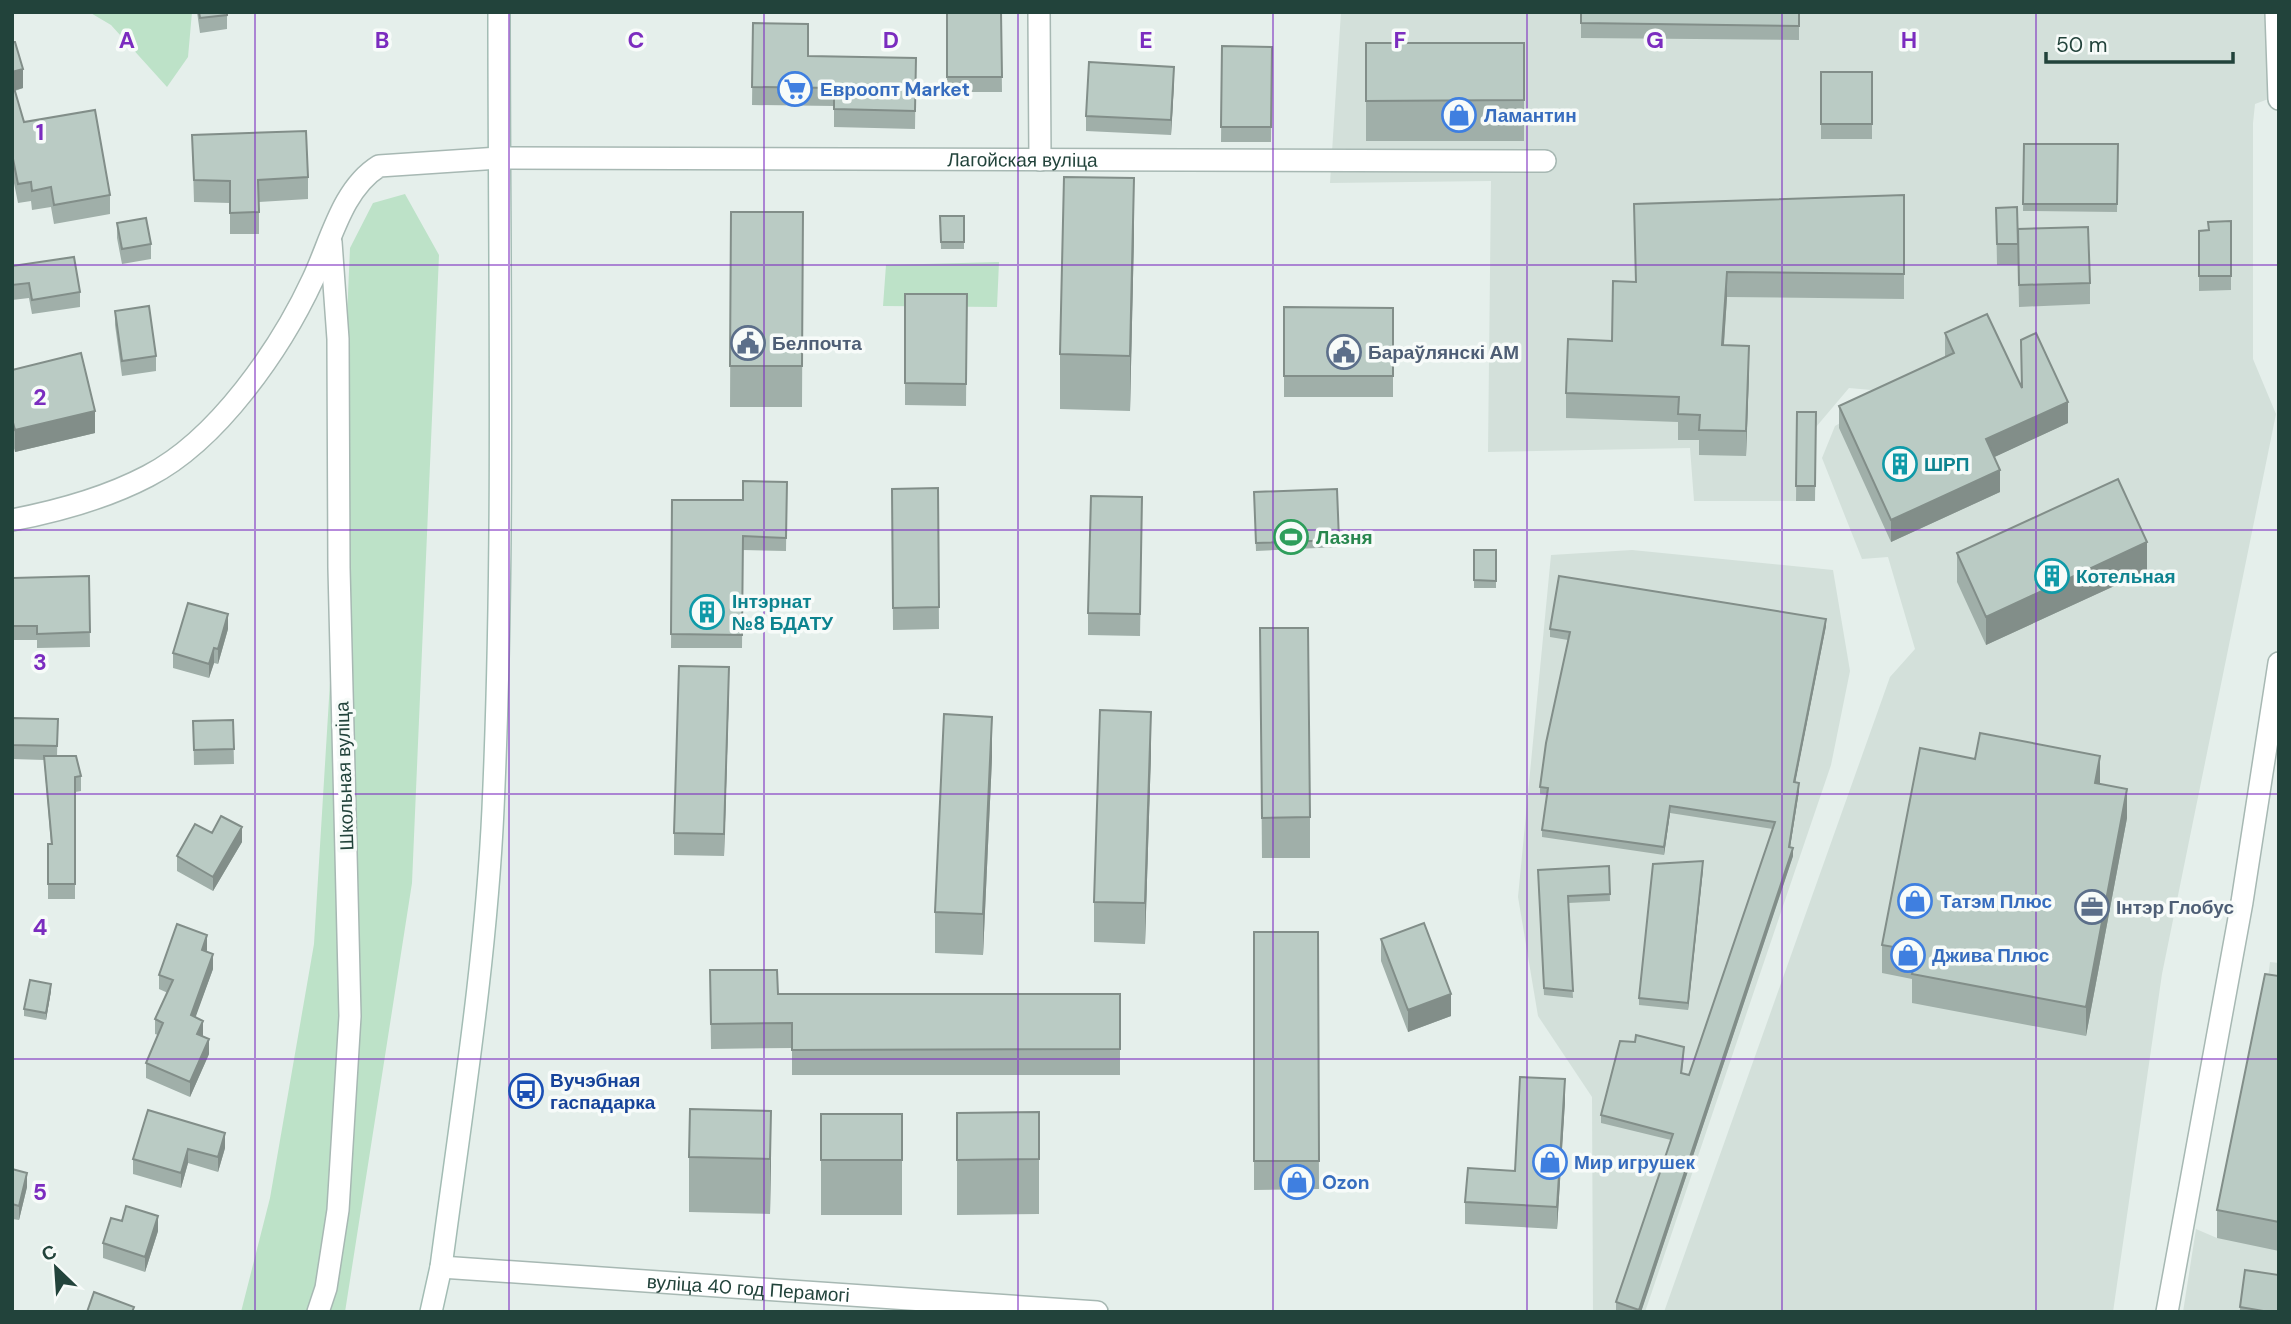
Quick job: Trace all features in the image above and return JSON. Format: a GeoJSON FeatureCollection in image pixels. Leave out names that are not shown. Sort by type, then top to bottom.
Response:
{"type":"FeatureCollection","features":[{"type":"Feature","properties":{"kind":"street"},"geometry":{"type":"LineString","coordinates":[[431,1312],[441,1267],[483,956],[493,808],[500,408],[499,12]]}},
{"type":"Feature","properties":{"kind":"street"},"geometry":{"type":"LineString","coordinates":[[1039,12],[1040,160]]}},
{"type":"Feature","properties":{"kind":"street"},"geometry":{"type":"LineString","coordinates":[[2276,12],[2279,99]]}},
{"type":"Feature","properties":{"kind":"street"},"geometry":{"type":"LineString","coordinates":[[12,520],[103,496],[150,475],[190,448],[228,409],[284,334],[357,186],[379,166],[499,158]]}},
{"type":"Feature","properties":{"kind":"street","name":"Лагойская вуліца"},"geometry":{"type":"LineString","coordinates":[[499,158],[1545,161]]}},
{"type":"Feature","properties":{"kind":"street","name":"Школьная вуліца"},"geometry":{"type":"LineString","coordinates":[[318,1312],[326,1288],[338,1210],[350,1016],[339,568],[338,339],[331,239]]}},
{"type":"Feature","properties":{"kind":"street"},"geometry":{"type":"LineString","coordinates":[[2167,1312],[2242,902],[2279,663]]}},
{"type":"Feature","properties":{"kind":"street","name":"вуліца 40 год Перамогі"},"geometry":{"type":"LineString","coordinates":[[441,1267],[1097,1312]]}},
{"type":"Feature","properties":{"kind":"shaded area"},"geometry":{"type":"Polygon","coordinates":[[[1341,12],[2279,12],[2279,95],[2255,104],[2253,123],[2253,359],[2276,414],[2162,974],[2113,1312],[1664,1312],[1890,677],[1915,649],[1888,557],[1862,559],[1822,458],[1835,426],[1894,392],[1849,388],[1816,427],[1815,501],[1694,501],[1690,448],[1488,452],[1491,181],[1330,183],[1341,12]]]}},
{"type":"Feature","properties":{"kind":"shaded area"},"geometry":{"type":"Polygon","coordinates":[[[1632,550],[1833,570],[1850,671],[1831,765],[1645,1312],[1593,1312],[1592,1097],[1538,1016],[1518,897],[1551,555],[1632,550]]]}},
{"type":"Feature","properties":{"kind":"shaded area"},"geometry":{"type":"Polygon","coordinates":[[[2270,962],[2279,963],[2279,1312],[2183,1312],[2196,1229],[2217,1238],[2265,1002],[2270,962]]]}},
{"type":"Feature","properties":{"kind":"green space"},"geometry":{"type":"Polygon","coordinates":[[[89,12],[192,12],[188,57],[167,87],[111,25],[89,12]]]}},
{"type":"Feature","properties":{"kind":"green space"},"geometry":{"type":"Polygon","coordinates":[[[405,194],[439,255],[412,883],[345,1312],[241,1312],[270,1198],[314,944],[334,617],[350,248],[373,203],[405,194]]]}},
{"type":"Feature","properties":{"kind":"green space"},"geometry":{"type":"Polygon","coordinates":[[[999,262],[997,307],[883,306],[886,265],[999,262]]]}},
{"type":"Feature","properties":{"kind":"building"},"geometry":{"type":"Polygon","coordinates":[[[199,12],[227,12],[227,15],[200,18],[199,12]]]}},
{"type":"Feature","properties":{"kind":"building"},"geometry":{"type":"Polygon","coordinates":[[[947,12],[1001,12],[1002,77],[947,77],[947,12]]]}},
{"type":"Feature","properties":{"kind":"building"},"geometry":{"type":"Polygon","coordinates":[[[1581,12],[1799,12],[1799,26],[1581,23],[1581,12]]]}},
{"type":"Feature","properties":{"kind":"building"},"geometry":{"type":"Polygon","coordinates":[[[753,23],[808,24],[808,56],[916,58],[915,111],[834,109],[834,88],[752,87],[753,23]]]}},
{"type":"Feature","properties":{"kind":"building"},"geometry":{"type":"Polygon","coordinates":[[[12,42],[15,42],[23,69],[12,72],[12,42]]]}},
{"type":"Feature","properties":{"kind":"building"},"geometry":{"type":"Polygon","coordinates":[[[1366,43],[1524,43],[1524,100],[1366,101],[1366,43]]]}},
{"type":"Feature","properties":{"kind":"building"},"geometry":{"type":"Polygon","coordinates":[[[1222,46],[1272,47],[1271,127],[1221,127],[1222,46]]]}},
{"type":"Feature","properties":{"kind":"building"},"geometry":{"type":"Polygon","coordinates":[[[1089,62],[1174,67],[1171,120],[1086,116],[1089,62]]]}},
{"type":"Feature","properties":{"kind":"building"},"geometry":{"type":"Polygon","coordinates":[[[1821,72],[1872,72],[1872,124],[1821,124],[1821,72]]]}},
{"type":"Feature","properties":{"kind":"building"},"geometry":{"type":"Polygon","coordinates":[[[12,81],[24,122],[95,110],[110,195],[54,205],[51,187],[32,191],[31,182],[18,184],[12,154],[12,81]]]}},
{"type":"Feature","properties":{"kind":"building"},"geometry":{"type":"Polygon","coordinates":[[[306,131],[308,177],[258,180],[259,212],[230,213],[230,181],[194,180],[192,135],[306,131]]]}},
{"type":"Feature","properties":{"kind":"building"},"geometry":{"type":"Polygon","coordinates":[[[2024,144],[2118,144],[2117,204],[2023,204],[2024,144]]]}},
{"type":"Feature","properties":{"kind":"building"},"geometry":{"type":"Polygon","coordinates":[[[1064,177],[1134,178],[1130,356],[1060,354],[1064,177]]]}},
{"type":"Feature","properties":{"kind":"building"},"geometry":{"type":"Polygon","coordinates":[[[1904,195],[1904,274],[1727,272],[1722,345],[1749,346],[1746,431],[1699,430],[1700,415],[1678,414],[1679,397],[1566,393],[1568,339],[1612,341],[1613,281],[1636,282],[1634,204],[1904,195]]]}},
{"type":"Feature","properties":{"kind":"building"},"geometry":{"type":"Polygon","coordinates":[[[2017,207],[2018,244],[1997,244],[1996,208],[2017,207]]]}},
{"type":"Feature","properties":{"kind":"building"},"geometry":{"type":"Polygon","coordinates":[[[731,212],[803,212],[802,366],[730,366],[731,212]]]}},
{"type":"Feature","properties":{"kind":"building"},"geometry":{"type":"Polygon","coordinates":[[[940,216],[964,216],[964,242],[941,242],[940,216]]]}},
{"type":"Feature","properties":{"kind":"building"},"geometry":{"type":"Polygon","coordinates":[[[146,218],[151,244],[122,249],[117,223],[146,218]]]}},
{"type":"Feature","properties":{"kind":"building"},"geometry":{"type":"Polygon","coordinates":[[[2231,221],[2231,276],[2199,276],[2199,231],[2209,230],[2208,222],[2231,221]]]}},
{"type":"Feature","properties":{"kind":"building"},"geometry":{"type":"Polygon","coordinates":[[[2088,227],[2090,283],[2019,285],[2018,229],[2088,227]]]}},
{"type":"Feature","properties":{"kind":"building"},"geometry":{"type":"Polygon","coordinates":[[[74,257],[80,292],[32,300],[29,283],[12,285],[12,266],[74,257]]]}},
{"type":"Feature","properties":{"kind":"building"},"geometry":{"type":"Polygon","coordinates":[[[905,294],[967,294],[966,384],[905,383],[905,294]]]}},
{"type":"Feature","properties":{"kind":"building"},"geometry":{"type":"Polygon","coordinates":[[[149,306],[156,356],[122,361],[115,311],[149,306]]]}},
{"type":"Feature","properties":{"kind":"building"},"geometry":{"type":"Polygon","coordinates":[[[1284,307],[1393,308],[1393,376],[1284,376],[1284,307]]]}},
{"type":"Feature","properties":{"kind":"building"},"geometry":{"type":"Polygon","coordinates":[[[1987,314],[2022,388],[2021,340],[2036,333],[2068,402],[1986,439],[2000,470],[1891,520],[1839,406],[1954,353],[1945,333],[1987,314]]]}},
{"type":"Feature","properties":{"kind":"building"},"geometry":{"type":"Polygon","coordinates":[[[81,353],[95,411],[15,430],[12,419],[12,370],[81,353]]]}},
{"type":"Feature","properties":{"kind":"building"},"geometry":{"type":"Polygon","coordinates":[[[1797,412],[1816,412],[1815,486],[1796,486],[1797,412]]]}},
{"type":"Feature","properties":{"kind":"building"},"geometry":{"type":"Polygon","coordinates":[[[2118,479],[2147,542],[1986,617],[1957,553],[2118,479]]]}},
{"type":"Feature","properties":{"kind":"building","name":"Інтэрнат №8 БДАТУ"},"geometry":{"type":"Polygon","coordinates":[[[743,481],[787,482],[786,538],[743,536],[742,635],[671,634],[672,500],[743,500],[743,481]]]}},
{"type":"Feature","properties":{"kind":"building"},"geometry":{"type":"Polygon","coordinates":[[[938,488],[939,607],[893,608],[892,489],[938,488]]]}},
{"type":"Feature","properties":{"kind":"building"},"geometry":{"type":"Polygon","coordinates":[[[1337,489],[1339,540],[1256,543],[1254,492],[1337,489]]]}},
{"type":"Feature","properties":{"kind":"building"},"geometry":{"type":"Polygon","coordinates":[[[1091,496],[1142,497],[1140,614],[1088,613],[1091,496]]]}},
{"type":"Feature","properties":{"kind":"building"},"geometry":{"type":"Polygon","coordinates":[[[1474,550],[1496,550],[1496,581],[1474,580],[1474,550]]]}},
{"type":"Feature","properties":{"kind":"building"},"geometry":{"type":"Polygon","coordinates":[[[12,558],[13,578],[89,576],[90,632],[37,634],[37,626],[12,626],[12,558]]]}},
{"type":"Feature","properties":{"kind":"building"},"geometry":{"type":"Polygon","coordinates":[[[1559,576],[1826,619],[1794,782],[1799,783],[1789,847],[1793,848],[1639,1310],[1616,1302],[1673,1134],[1601,1115],[1620,1041],[1635,1042],[1636,1035],[1684,1047],[1681,1073],[1689,1075],[1775,822],[1670,806],[1664,847],[1542,830],[1548,788],[1540,787],[1546,743],[1570,632],[1550,629],[1559,576]]]}},
{"type":"Feature","properties":{"kind":"building"},"geometry":{"type":"Polygon","coordinates":[[[188,603],[228,614],[218,649],[214,648],[209,664],[173,653],[188,603]]]}},
{"type":"Feature","properties":{"kind":"building"},"geometry":{"type":"Polygon","coordinates":[[[1260,628],[1308,628],[1310,817],[1262,818],[1260,628]]]}},
{"type":"Feature","properties":{"kind":"building"},"geometry":{"type":"Polygon","coordinates":[[[679,666],[729,667],[724,834],[674,833],[679,666]]]}},
{"type":"Feature","properties":{"kind":"building"},"geometry":{"type":"Polygon","coordinates":[[[1100,710],[1151,712],[1145,903],[1094,902],[1100,710]]]}},
{"type":"Feature","properties":{"kind":"building"},"geometry":{"type":"Polygon","coordinates":[[[944,714],[992,717],[983,914],[935,912],[944,714]]]}},
{"type":"Feature","properties":{"kind":"building"},"geometry":{"type":"Polygon","coordinates":[[[12,718],[58,719],[57,746],[12,745],[12,718]]]}},
{"type":"Feature","properties":{"kind":"building"},"geometry":{"type":"Polygon","coordinates":[[[233,720],[234,749],[194,750],[193,721],[233,720]]]}},
{"type":"Feature","properties":{"kind":"building"},"geometry":{"type":"Polygon","coordinates":[[[1980,733],[2100,756],[2095,783],[2127,789],[2086,1007],[1912,974],[1917,951],[1882,945],[1920,748],[1975,759],[1980,733]]]}},
{"type":"Feature","properties":{"kind":"building"},"geometry":{"type":"Polygon","coordinates":[[[44,756],[76,756],[81,776],[75,777],[75,884],[48,884],[48,844],[52,844],[44,756]]]}},
{"type":"Feature","properties":{"kind":"building"},"geometry":{"type":"Polygon","coordinates":[[[221,816],[242,827],[213,877],[177,856],[195,824],[212,833],[221,816]]]}},
{"type":"Feature","properties":{"kind":"building"},"geometry":{"type":"Polygon","coordinates":[[[1703,861],[1688,1003],[1639,998],[1653,864],[1703,861]]]}},
{"type":"Feature","properties":{"kind":"building"},"geometry":{"type":"Polygon","coordinates":[[[1609,866],[1610,894],[1568,896],[1573,991],[1544,988],[1538,870],[1609,866]]]}},
{"type":"Feature","properties":{"kind":"building"},"geometry":{"type":"Polygon","coordinates":[[[1424,923],[1451,994],[1408,1010],[1381,939],[1424,923]]]}},
{"type":"Feature","properties":{"kind":"building"},"geometry":{"type":"Polygon","coordinates":[[[177,924],[207,935],[202,950],[213,954],[191,1015],[203,1021],[197,1034],[209,1039],[190,1082],[146,1063],[163,1023],[155,1019],[173,980],[159,975],[177,924]]]}},
{"type":"Feature","properties":{"kind":"building"},"geometry":{"type":"Polygon","coordinates":[[[1254,932],[1318,932],[1319,1161],[1254,1161],[1254,932]]]}},
{"type":"Feature","properties":{"kind":"building"},"geometry":{"type":"Polygon","coordinates":[[[710,970],[777,970],[778,994],[1120,994],[1120,1049],[792,1050],[792,1023],[711,1024],[710,970]]]}},
{"type":"Feature","properties":{"kind":"building"},"geometry":{"type":"Polygon","coordinates":[[[2265,974],[2279,976],[2279,1222],[2217,1210],[2265,974]]]}},
{"type":"Feature","properties":{"kind":"building"},"geometry":{"type":"Polygon","coordinates":[[[30,980],[51,984],[46,1013],[24,1009],[30,980]]]}},
{"type":"Feature","properties":{"kind":"building"},"geometry":{"type":"Polygon","coordinates":[[[1520,1077],[1565,1079],[1557,1207],[1465,1202],[1468,1168],[1515,1171],[1520,1077]]]}},
{"type":"Feature","properties":{"kind":"building"},"geometry":{"type":"Polygon","coordinates":[[[690,1109],[771,1111],[770,1159],[689,1157],[690,1109]]]}},
{"type":"Feature","properties":{"kind":"building"},"geometry":{"type":"Polygon","coordinates":[[[148,1110],[225,1133],[218,1157],[188,1149],[181,1173],[133,1159],[148,1110]]]}},
{"type":"Feature","properties":{"kind":"building"},"geometry":{"type":"Polygon","coordinates":[[[1039,1112],[1039,1159],[957,1160],[957,1113],[1039,1112]]]}},
{"type":"Feature","properties":{"kind":"building"},"geometry":{"type":"Polygon","coordinates":[[[821,1114],[902,1114],[902,1160],[821,1160],[821,1114]]]}},
{"type":"Feature","properties":{"kind":"building"},"geometry":{"type":"Polygon","coordinates":[[[12,1169],[27,1173],[19,1206],[12,1204],[12,1169]]]}},
{"type":"Feature","properties":{"kind":"building"},"geometry":{"type":"Polygon","coordinates":[[[126,1206],[158,1216],[145,1257],[103,1243],[111,1218],[122,1221],[126,1206]]]}},
{"type":"Feature","properties":{"kind":"building"},"geometry":{"type":"Polygon","coordinates":[[[2245,1270],[2279,1275],[2279,1312],[2240,1307],[2245,1270]]]}},
{"type":"Feature","properties":{"kind":"building"},"geometry":{"type":"Polygon","coordinates":[[[94,1292],[134,1307],[132,1312],[87,1312],[94,1292]]]}},
{"type":"Feature","properties":{"kind":"place","name":"Евроопт Market"},"geometry":{"type":"Point","coordinates":[795,89]}},
{"type":"Feature","properties":{"kind":"place","name":"Ламантин"},"geometry":{"type":"Point","coordinates":[1459,115]}},
{"type":"Feature","properties":{"kind":"place","name":"Белпочта"},"geometry":{"type":"Point","coordinates":[748,343]}},
{"type":"Feature","properties":{"kind":"place","name":"Бараўлянскі АМ"},"geometry":{"type":"Point","coordinates":[1344,352]}},
{"type":"Feature","properties":{"kind":"place","name":"ШРП"},"geometry":{"type":"Point","coordinates":[1900,464]}},
{"type":"Feature","properties":{"kind":"place","name":"Лазня"},"geometry":{"type":"Point","coordinates":[1291,537]}},
{"type":"Feature","properties":{"kind":"place","name":"Котельная"},"geometry":{"type":"Point","coordinates":[2052,576]}},
{"type":"Feature","properties":{"kind":"place","name":"Інтэрнат №8 БДАТУ"},"geometry":{"type":"Point","coordinates":[707,612]}},
{"type":"Feature","properties":{"kind":"place","name":"Татэм Плюс"},"geometry":{"type":"Point","coordinates":[1915,901]}},
{"type":"Feature","properties":{"kind":"place","name":"Інтэр Глобус"},"geometry":{"type":"Point","coordinates":[2092,907]}},
{"type":"Feature","properties":{"kind":"place","name":"Джива Плюс"},"geometry":{"type":"Point","coordinates":[1908,955]}},
{"type":"Feature","properties":{"kind":"place","name":"Вучэбная гаспадарка"},"geometry":{"type":"Point","coordinates":[526,1091]}},
{"type":"Feature","properties":{"kind":"place","name":"Мир игрушек"},"geometry":{"type":"Point","coordinates":[1550,1162]}},
{"type":"Feature","properties":{"kind":"place","name":"Ozon"},"geometry":{"type":"Point","coordinates":[1297,1182]}}]}
